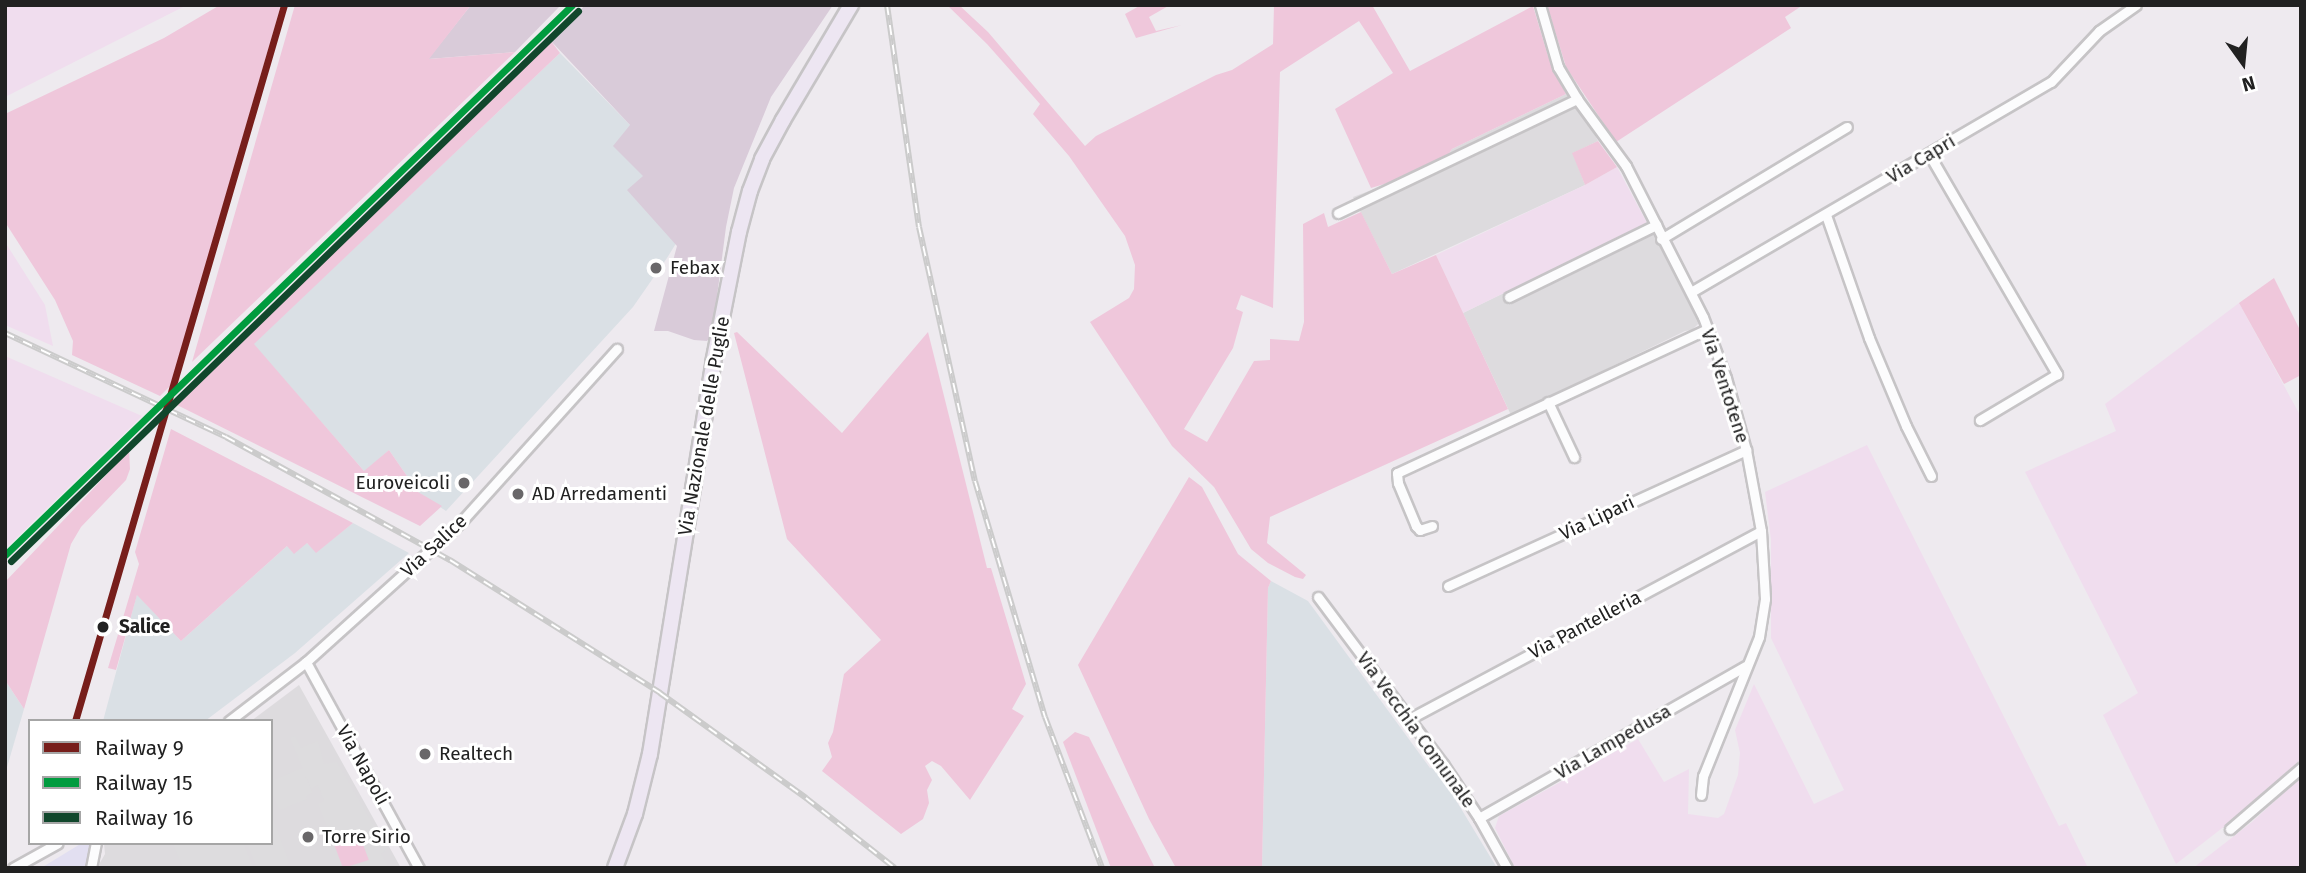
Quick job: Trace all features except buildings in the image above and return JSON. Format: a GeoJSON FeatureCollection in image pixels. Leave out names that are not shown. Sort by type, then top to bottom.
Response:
{"type":"FeatureCollection","features":[{"type":"Feature","properties":{"kind":"main road","name":"Via Nazionale delle Puglie"},"geometry":{"type":"LineString","coordinates":[[615,868],[635,814],[650,754],[713,363],[747,201],[762,159],[782,120],[851,5]]}},
{"type":"Feature","properties":{"kind":"street","name":"Via Ventotene"},"geometry":{"type":"LineString","coordinates":[[1540,5],[1558,67],[1577,99],[1626,166],[1690,292],[1727,379],[1746,450],[1761,531],[1765,598],[1759,637],[1703,776],[1702,796]]}},
{"type":"Feature","properties":{"kind":"street","name":"Via Capri"},"geometry":{"type":"LineString","coordinates":[[1690,292],[2051,82],[2099,31],[2136,5]]}},
{"type":"Feature","properties":{"kind":"street"},"geometry":{"type":"LineString","coordinates":[[1338,213],[1577,99]]}},
{"type":"Feature","properties":{"kind":"street"},"geometry":{"type":"LineString","coordinates":[[1661,239],[1847,127]]}},
{"type":"Feature","properties":{"kind":"street"},"geometry":{"type":"LineString","coordinates":[[1929,154],[2057,374],[1980,420]]}},
{"type":"Feature","properties":{"kind":"street"},"geometry":{"type":"LineString","coordinates":[[1826,215],[1869,338],[1906,426],[1931,476]]}},
{"type":"Feature","properties":{"kind":"street"},"geometry":{"type":"LineString","coordinates":[[1509,297],[1656,225]]}},
{"type":"Feature","properties":{"kind":"street"},"geometry":{"type":"LineString","coordinates":[[1432,526],[1420,530],[1416,526],[1398,483],[1397,472],[1707,329]]}},
{"type":"Feature","properties":{"kind":"street","name":"Via Salice"},"geometry":{"type":"LineString","coordinates":[[232,719],[306,662],[461,522],[617,348]]}},
{"type":"Feature","properties":{"kind":"street"},"geometry":{"type":"LineString","coordinates":[[1548,402],[1574,457]]}},
{"type":"Feature","properties":{"kind":"street","name":"Via Lipari"},"geometry":{"type":"LineString","coordinates":[[1448,586],[1746,450]]}},
{"type":"Feature","properties":{"kind":"street","name":"Via Pantelleria"},"geometry":{"type":"LineString","coordinates":[[1409,719],[1761,531]]}},
{"type":"Feature","properties":{"kind":"street","name":"Via Vecchia Comunale"},"geometry":{"type":"LineString","coordinates":[[1318,597],[1479,818],[1507,868]]}},
{"type":"Feature","properties":{"kind":"street","name":"Via Napoli"},"geometry":{"type":"LineString","coordinates":[[306,662],[419,868]]}},
{"type":"Feature","properties":{"kind":"street","name":"Via Lampedusa"},"geometry":{"type":"LineString","coordinates":[[1479,818],[1746,666]]}},
{"type":"Feature","properties":{"kind":"street"},"geometry":{"type":"LineString","coordinates":[[2230,829],[2301,768]]}},
{"type":"Feature","properties":{"kind":"street"},"geometry":{"type":"LineString","coordinates":[[13,868],[54,845]]}},
{"type":"Feature","properties":{"kind":"street"},"geometry":{"type":"LineString","coordinates":[[91,868],[96,845]]}},
{"type":"Feature","properties":{"kind":"shaded area"},"geometry":{"type":"Polygon","coordinates":[[[5,5],[187,5],[5,97],[5,5]]]}},
{"type":"Feature","properties":{"kind":"shaded area"},"geometry":{"type":"Polygon","coordinates":[[[220,5],[281,5],[171,385],[160,396],[72,355],[73,341],[55,300],[5,222],[5,114],[164,38],[220,5]]]}},
{"type":"Feature","properties":{"kind":"shaded area"},"geometry":{"type":"Polygon","coordinates":[[[295,5],[471,5],[429,59],[515,52],[192,362],[295,5]]]}},
{"type":"Feature","properties":{"kind":"shaded area"},"geometry":{"type":"Polygon","coordinates":[[[471,5],[561,5],[515,52],[428,59],[471,5]]]}},
{"type":"Feature","properties":{"kind":"shaded area"},"geometry":{"type":"Polygon","coordinates":[[[585,5],[833,5],[771,97],[734,188],[726,227],[712,335],[707,341],[694,340],[668,331],[654,331],[677,246],[627,190],[643,176],[613,146],[630,125],[551,41],[585,5]]]}},
{"type":"Feature","properties":{"kind":"shaded area"},"geometry":{"type":"Polygon","coordinates":[[[947,5],[959,5],[988,32],[1085,146],[1096,136],[1216,75],[1232,70],[1273,44],[1274,5],[1372,5],[1410,71],[1533,6],[1548,56],[1566,94],[1452,149],[1448,155],[1401,179],[1371,188],[1335,109],[1393,73],[1359,21],[1280,72],[1273,308],[1241,295],[1236,309],[1243,312],[1233,348],[1184,429],[1207,442],[1254,361],[1270,360],[1270,339],[1299,341],[1304,322],[1303,224],[1324,213],[1328,227],[1361,212],[1392,274],[1436,255],[1508,409],[1270,517],[1267,543],[1306,575],[1303,579],[1295,577],[1268,563],[1251,549],[1214,487],[1172,446],[1090,322],[1129,298],[1134,289],[1135,265],[1125,236],[1069,156],[1033,114],[1040,104],[987,44],[947,5]]]}},
{"type":"Feature","properties":{"kind":"shaded area"},"geometry":{"type":"Polygon","coordinates":[[[1141,5],[1170,5],[1149,17],[1156,31],[1182,25],[1136,38],[1125,14],[1141,5]]]}},
{"type":"Feature","properties":{"kind":"shaded area"},"geometry":{"type":"Polygon","coordinates":[[[1547,5],[1803,5],[1785,17],[1791,28],[1616,142],[1566,67],[1547,5]]]}},
{"type":"Feature","properties":{"kind":"shaded area"},"geometry":{"type":"Polygon","coordinates":[[[551,41],[560,53],[254,344],[364,471],[389,450],[418,492],[442,506],[420,526],[175,404],[551,41]]]}},
{"type":"Feature","properties":{"kind":"shaded area"},"geometry":{"type":"Polygon","coordinates":[[[560,53],[630,125],[706,195],[633,307],[446,511],[418,492],[389,450],[365,472],[253,344],[560,53]]]}},
{"type":"Feature","properties":{"kind":"shaded area"},"geometry":{"type":"Polygon","coordinates":[[[1566,94],[1584,115],[1598,141],[1573,153],[1585,185],[1392,274],[1353,197],[1401,179],[1448,155],[1452,149],[1566,94]]]}},
{"type":"Feature","properties":{"kind":"shaded area"},"geometry":{"type":"Polygon","coordinates":[[[1598,141],[1617,167],[1585,185],[1572,153],[1598,141]]]}},
{"type":"Feature","properties":{"kind":"shaded area"},"geometry":{"type":"Polygon","coordinates":[[[1617,167],[1647,223],[1463,313],[1436,255],[1585,185],[1617,167]]]}},
{"type":"Feature","properties":{"kind":"shaded area"},"geometry":{"type":"Polygon","coordinates":[[[1651,221],[1699,323],[1692,330],[1511,415],[1463,313],[1651,221]]]}},
{"type":"Feature","properties":{"kind":"shaded area"},"geometry":{"type":"Polygon","coordinates":[[[5,242],[45,305],[53,346],[5,325],[5,242]]]}},
{"type":"Feature","properties":{"kind":"shaded area"},"geometry":{"type":"Polygon","coordinates":[[[2274,278],[2301,332],[2301,375],[2284,384],[2239,303],[2274,278]]]}},
{"type":"Feature","properties":{"kind":"shaded area"},"geometry":{"type":"Polygon","coordinates":[[[2239,303],[2301,417],[2301,759],[2248,808],[2176,864],[2103,715],[2138,693],[2025,472],[2116,431],[2105,404],[2239,303]]]}},
{"type":"Feature","properties":{"kind":"shaded area"},"geometry":{"type":"Polygon","coordinates":[[[737,332],[842,433],[928,332],[987,568],[991,568],[1026,684],[1012,709],[1024,716],[970,800],[941,766],[932,761],[925,766],[932,780],[927,790],[929,803],[923,819],[901,834],[822,771],[832,757],[828,743],[833,732],[844,674],[881,640],[787,539],[734,333],[737,332]]]}},
{"type":"Feature","properties":{"kind":"shaded area"},"geometry":{"type":"Polygon","coordinates":[[[5,356],[142,416],[5,549],[5,356]]]}},
{"type":"Feature","properties":{"kind":"shaded area"},"geometry":{"type":"Polygon","coordinates":[[[171,429],[353,523],[316,553],[307,543],[294,554],[287,546],[181,641],[137,595],[116,670],[108,668],[139,564],[135,552],[171,429]]]}},
{"type":"Feature","properties":{"kind":"shaded area"},"geometry":{"type":"Polygon","coordinates":[[[1867,445],[2059,826],[2066,823],[2088,868],[1515,868],[1495,828],[1499,816],[1638,739],[1664,782],[1689,769],[1688,814],[1718,818],[1724,814],[1738,775],[1740,753],[1735,730],[1754,684],[1814,804],[1844,790],[1771,638],[1771,540],[1765,492],[1867,445]]]}},
{"type":"Feature","properties":{"kind":"shaded area"},"geometry":{"type":"Polygon","coordinates":[[[129,451],[130,469],[126,480],[81,527],[71,544],[24,709],[5,680],[5,582],[129,451]]]}},
{"type":"Feature","properties":{"kind":"shaded area"},"geometry":{"type":"Polygon","coordinates":[[[1189,477],[1202,487],[1238,554],[1271,581],[1268,588],[1262,868],[1176,868],[1149,819],[1078,665],[1189,477]]]}},
{"type":"Feature","properties":{"kind":"shaded area"},"geometry":{"type":"Polygon","coordinates":[[[353,523],[409,553],[295,653],[208,719],[104,719],[137,594],[181,641],[287,546],[307,543],[316,552],[353,523]]]}},
{"type":"Feature","properties":{"kind":"shaded area"},"geometry":{"type":"Polygon","coordinates":[[[1271,581],[1308,601],[1430,768],[1437,769],[1497,868],[1262,868],[1268,588],[1271,581]]]}},
{"type":"Feature","properties":{"kind":"shaded area"},"geometry":{"type":"Polygon","coordinates":[[[5,680],[24,709],[5,774],[5,680]]]}},
{"type":"Feature","properties":{"kind":"shaded area"},"geometry":{"type":"Polygon","coordinates":[[[299,685],[401,868],[97,868],[105,854],[104,845],[273,845],[273,719],[254,719],[299,685]]]}},
{"type":"Feature","properties":{"kind":"shaded area"},"geometry":{"type":"Polygon","coordinates":[[[1075,732],[1089,737],[1155,868],[1111,868],[1063,742],[1075,732]]]}},
{"type":"Feature","properties":{"kind":"shaded area"},"geometry":{"type":"Polygon","coordinates":[[[295,736],[301,748],[318,741],[324,764],[337,762],[387,849],[381,854],[389,868],[348,868],[369,860],[358,830],[332,839],[318,804],[324,801],[318,785],[311,788],[305,775],[312,793],[305,796],[307,799],[280,810],[273,795],[273,780],[303,768],[290,738],[295,736]]]}},
{"type":"Feature","properties":{"kind":"shaded area"},"geometry":{"type":"Polygon","coordinates":[[[2301,777],[2301,868],[2193,868],[2252,822],[2301,777]]]}},
{"type":"Feature","properties":{"kind":"shaded area"},"geometry":{"type":"Polygon","coordinates":[[[273,819],[289,863],[282,868],[257,868],[248,845],[273,845],[273,819]]]}},
{"type":"Feature","properties":{"kind":"shaded area"},"geometry":{"type":"Polygon","coordinates":[[[357,829],[369,860],[343,868],[332,839],[357,829]]]}},
{"type":"Feature","properties":{"kind":"shaded area"},"geometry":{"type":"Polygon","coordinates":[[[79,845],[93,845],[87,868],[41,868],[79,845]]]}},
{"type":"Feature","properties":{"kind":"shaded area"},"geometry":{"type":"Polygon","coordinates":[[[173,845],[244,845],[253,868],[183,868],[173,845]]]}},
{"type":"Feature","properties":{"kind":"railway"},"geometry":{"type":"LineString","coordinates":[[887,5],[919,227],[975,481],[1045,717],[1102,868]]}},
{"type":"Feature","properties":{"kind":"railway"},"geometry":{"type":"LineString","coordinates":[[5,333],[226,437],[450,560],[660,693],[806,798],[895,868]]}},
{"type":"Feature","properties":{"kind":"rail line","name":"9"},"geometry":{"type":"LineString","coordinates":[[76,719],[284,5]]}},
{"type":"Feature","properties":{"kind":"rail line","name":"15"},"geometry":{"type":"LineString","coordinates":[[5,555],[572,5]]}},
{"type":"Feature","properties":{"kind":"rail line","name":"16"},"geometry":{"type":"LineString","coordinates":[[11,561],[578,11]]}},
{"type":"Feature","properties":{"kind":"place","name":"Febax"},"geometry":{"type":"Point","coordinates":[656,268]}},
{"type":"Feature","properties":{"kind":"place","name":"Euroveicoli"},"geometry":{"type":"Point","coordinates":[464,483]}},
{"type":"Feature","properties":{"kind":"place","name":"AD Arredamenti"},"geometry":{"type":"Point","coordinates":[518,494]}},
{"type":"Feature","properties":{"kind":"place","name":"Salice"},"geometry":{"type":"Point","coordinates":[103,627]}},
{"type":"Feature","properties":{"kind":"place","name":"Realtech"},"geometry":{"type":"Point","coordinates":[425,754]}},
{"type":"Feature","properties":{"kind":"place","name":"Torre Sirio"},"geometry":{"type":"Point","coordinates":[308,837]}}]}
